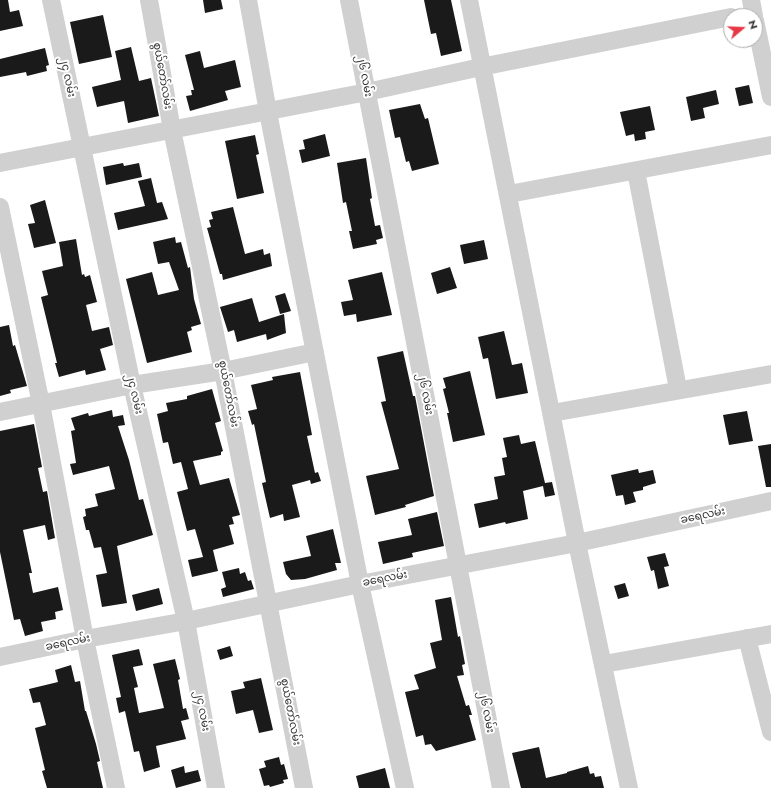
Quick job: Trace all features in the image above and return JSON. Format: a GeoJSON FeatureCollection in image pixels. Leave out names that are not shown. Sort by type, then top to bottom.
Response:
{"type":"FeatureCollection","features":[{"type":"Feature","properties":{"kind":"street","name":"၂၄ လမ်း"},"geometry":{"type":"LineString","coordinates":[[51,0],[132,385],[186,621],[216,788]]}},
{"type":"Feature","properties":{"kind":"street","name":"စွယ်တော်လမ်း"},"geometry":{"type":"LineString","coordinates":[[149,0],[172,130],[223,371],[304,788]]}},
{"type":"Feature","properties":{"kind":"street"},"geometry":{"type":"LineString","coordinates":[[248,0],[268,112],[360,584],[405,788]]}},
{"type":"Feature","properties":{"kind":"street","name":"၂၆ လမ်း"},"geometry":{"type":"LineString","coordinates":[[349,0],[501,788]]}},
{"type":"Feature","properties":{"kind":"street"},"geometry":{"type":"LineString","coordinates":[[469,0],[481,67],[509,194],[577,543],[604,664],[629,788]]}},
{"type":"Feature","properties":{"kind":"street"},"geometry":{"type":"LineString","coordinates":[[0,163],[268,112],[481,67],[723,19]]}},
{"type":"Feature","properties":{"kind":"street"},"geometry":{"type":"LineString","coordinates":[[759,48],[771,97]]}},
{"type":"Feature","properties":{"kind":"street"},"geometry":{"type":"LineString","coordinates":[[509,194],[771,145]]}},
{"type":"Feature","properties":{"kind":"street"},"geometry":{"type":"LineString","coordinates":[[636,171],[678,389]]}},
{"type":"Feature","properties":{"kind":"street"},"geometry":{"type":"LineString","coordinates":[[0,206],[41,404],[85,639],[116,788]]}},
{"type":"Feature","properties":{"kind":"street"},"geometry":{"type":"LineString","coordinates":[[0,412],[132,385],[223,371],[315,352]]}},
{"type":"Feature","properties":{"kind":"street"},"geometry":{"type":"LineString","coordinates":[[552,413],[678,389],[771,374]]}},
{"type":"Feature","properties":{"kind":"street","name":"ခရေလမ်း"},"geometry":{"type":"LineString","coordinates":[[0,657],[85,639],[186,621],[458,564],[577,543],[771,501]]}},
{"type":"Feature","properties":{"kind":"street"},"geometry":{"type":"LineString","coordinates":[[604,664],[771,634]]}},
{"type":"Feature","properties":{"kind":"street"},"geometry":{"type":"LineString","coordinates":[[747,638],[771,732]]}},
{"type":"Feature","properties":{"kind":"building"},"geometry":{"type":"Polygon","coordinates":[[[0,0],[8,0],[10,12],[19,10],[23,26],[0,31],[0,0]]]}},
{"type":"Feature","properties":{"kind":"building"},"geometry":{"type":"Polygon","coordinates":[[[203,0],[221,0],[223,9],[205,13],[203,0]]]}},
{"type":"Feature","properties":{"kind":"building"},"geometry":{"type":"Polygon","coordinates":[[[424,0],[451,0],[462,51],[441,56],[436,33],[431,34],[424,0]]]}},
{"type":"Feature","properties":{"kind":"building"},"geometry":{"type":"Polygon","coordinates":[[[103,15],[112,57],[79,64],[70,22],[103,15]]]}},
{"type":"Feature","properties":{"kind":"building"},"geometry":{"type":"Polygon","coordinates":[[[131,47],[139,81],[151,78],[159,116],[128,123],[124,101],[97,107],[92,87],[121,80],[115,51],[131,47]]]}},
{"type":"Feature","properties":{"kind":"building"},"geometry":{"type":"Polygon","coordinates":[[[45,48],[49,65],[46,66],[47,71],[27,76],[26,72],[0,77],[0,59],[45,48]]]}},
{"type":"Feature","properties":{"kind":"building"},"geometry":{"type":"Polygon","coordinates":[[[200,51],[204,68],[235,60],[241,87],[225,91],[228,100],[190,111],[186,96],[192,95],[191,90],[194,90],[185,55],[200,51]]]}},
{"type":"Feature","properties":{"kind":"building"},"geometry":{"type":"Polygon","coordinates":[[[749,85],[753,103],[739,106],[735,88],[749,85]]]}},
{"type":"Feature","properties":{"kind":"building"},"geometry":{"type":"Polygon","coordinates":[[[716,90],[719,104],[703,108],[705,118],[691,121],[686,97],[716,90]]]}},
{"type":"Feature","properties":{"kind":"building"},"geometry":{"type":"Polygon","coordinates":[[[420,104],[425,119],[428,118],[439,164],[412,171],[409,161],[406,162],[400,137],[395,138],[389,110],[420,104]]]}},
{"type":"Feature","properties":{"kind":"building"},"geometry":{"type":"Polygon","coordinates":[[[650,106],[655,130],[645,132],[646,139],[635,141],[634,134],[626,136],[620,112],[650,106]]]}},
{"type":"Feature","properties":{"kind":"building"},"geometry":{"type":"Polygon","coordinates":[[[325,134],[330,156],[302,163],[299,150],[305,149],[303,140],[325,134]]]}},
{"type":"Feature","properties":{"kind":"building"},"geometry":{"type":"Polygon","coordinates":[[[255,135],[259,154],[256,155],[264,193],[237,199],[225,141],[255,135]]]}},
{"type":"Feature","properties":{"kind":"building"},"geometry":{"type":"Polygon","coordinates":[[[366,158],[372,198],[370,199],[375,226],[380,225],[383,238],[376,240],[377,244],[353,249],[349,231],[352,231],[346,202],[343,203],[337,163],[366,158]]]}},
{"type":"Feature","properties":{"kind":"building"},"geometry":{"type":"Polygon","coordinates":[[[123,163],[124,166],[139,163],[142,177],[106,185],[103,167],[123,163]]]}},
{"type":"Feature","properties":{"kind":"building"},"geometry":{"type":"Polygon","coordinates":[[[151,178],[157,203],[162,202],[168,219],[118,230],[114,213],[145,206],[138,181],[151,178]]]}},
{"type":"Feature","properties":{"kind":"building"},"geometry":{"type":"Polygon","coordinates":[[[45,200],[56,243],[34,248],[28,224],[35,223],[30,205],[45,200]]]}},
{"type":"Feature","properties":{"kind":"building"},"geometry":{"type":"Polygon","coordinates":[[[233,207],[245,254],[263,249],[264,255],[270,253],[272,266],[223,280],[207,228],[211,227],[209,220],[213,219],[211,212],[233,207]]]}},
{"type":"Feature","properties":{"kind":"building"},"geometry":{"type":"Polygon","coordinates":[[[175,237],[176,243],[181,242],[188,268],[190,267],[194,299],[201,324],[191,327],[192,330],[187,332],[192,352],[147,363],[126,279],[152,272],[158,295],[179,290],[169,262],[158,264],[153,242],[175,237]]]}},
{"type":"Feature","properties":{"kind":"building"},"geometry":{"type":"Polygon","coordinates":[[[76,239],[82,275],[84,274],[85,277],[90,275],[97,302],[86,305],[92,331],[109,327],[113,345],[100,349],[106,370],[86,375],[85,370],[59,377],[41,297],[48,295],[42,271],[63,266],[59,242],[76,239]]]}},
{"type":"Feature","properties":{"kind":"building"},"geometry":{"type":"Polygon","coordinates":[[[484,240],[488,259],[464,264],[460,245],[484,240]]]}},
{"type":"Feature","properties":{"kind":"building"},"geometry":{"type":"Polygon","coordinates":[[[450,267],[457,288],[437,294],[431,273],[450,267]]]}},
{"type":"Feature","properties":{"kind":"building"},"geometry":{"type":"Polygon","coordinates":[[[382,272],[392,315],[357,322],[356,314],[344,316],[341,302],[353,300],[348,280],[382,272]]]}},
{"type":"Feature","properties":{"kind":"building"},"geometry":{"type":"Polygon","coordinates":[[[285,293],[291,311],[280,314],[275,296],[285,293]]]}},
{"type":"Feature","properties":{"kind":"building"},"geometry":{"type":"Polygon","coordinates":[[[252,298],[259,322],[284,314],[286,333],[267,340],[266,334],[237,342],[234,330],[228,332],[220,307],[252,298]]]}},
{"type":"Feature","properties":{"kind":"building"},"geometry":{"type":"Polygon","coordinates":[[[9,325],[13,346],[15,345],[27,386],[10,390],[11,393],[0,396],[0,327],[9,325]]]}},
{"type":"Feature","properties":{"kind":"building"},"geometry":{"type":"Polygon","coordinates":[[[504,331],[512,365],[522,363],[528,393],[496,399],[488,358],[483,359],[478,337],[504,331]]]}},
{"type":"Feature","properties":{"kind":"building"},"geometry":{"type":"Polygon","coordinates":[[[403,351],[413,396],[415,396],[434,496],[405,505],[406,507],[375,515],[366,476],[399,469],[381,402],[386,401],[377,357],[403,351]]]}},
{"type":"Feature","properties":{"kind":"building"},"geometry":{"type":"Polygon","coordinates":[[[470,371],[485,435],[453,442],[447,413],[449,413],[443,389],[446,388],[443,378],[470,371]]]}},
{"type":"Feature","properties":{"kind":"building"},"geometry":{"type":"Polygon","coordinates":[[[300,372],[312,435],[307,436],[315,473],[318,472],[321,481],[311,484],[310,480],[292,485],[300,517],[284,521],[283,514],[270,518],[262,483],[266,482],[254,424],[252,425],[248,411],[257,409],[251,385],[273,380],[272,377],[300,372]]]}},
{"type":"Feature","properties":{"kind":"building"},"geometry":{"type":"Polygon","coordinates":[[[212,389],[221,421],[215,423],[223,451],[221,452],[221,455],[193,461],[200,485],[229,478],[240,515],[232,517],[234,524],[229,525],[234,544],[213,550],[218,571],[192,577],[188,560],[203,557],[195,529],[187,531],[177,492],[188,489],[181,462],[173,464],[168,442],[163,443],[157,414],[168,411],[166,403],[187,399],[187,396],[212,389]]]}},
{"type":"Feature","properties":{"kind":"building"},"geometry":{"type":"Polygon","coordinates":[[[112,410],[113,417],[123,415],[125,425],[118,426],[129,460],[139,500],[143,499],[153,535],[117,546],[127,603],[102,607],[96,575],[107,573],[101,547],[94,548],[89,530],[86,530],[83,517],[86,516],[85,509],[98,506],[95,494],[115,489],[109,466],[73,475],[70,464],[76,463],[71,431],[75,430],[71,418],[88,413],[89,416],[112,410]]]}},
{"type":"Feature","properties":{"kind":"building"},"geometry":{"type":"Polygon","coordinates":[[[747,411],[753,441],[729,445],[723,415],[747,411]]]}},
{"type":"Feature","properties":{"kind":"building"},"geometry":{"type":"Polygon","coordinates":[[[34,424],[42,467],[38,468],[43,492],[47,491],[55,538],[48,540],[45,525],[23,530],[32,573],[29,573],[33,593],[58,587],[63,610],[55,612],[56,619],[41,622],[43,631],[25,636],[20,619],[14,620],[0,552],[0,431],[34,424]]]}},
{"type":"Feature","properties":{"kind":"building"},"geometry":{"type":"Polygon","coordinates":[[[519,435],[521,444],[535,441],[545,483],[552,482],[555,495],[545,497],[543,486],[523,491],[528,519],[506,524],[505,522],[479,528],[474,504],[498,499],[494,477],[505,475],[502,458],[507,457],[503,438],[519,435]]]}},
{"type":"Feature","properties":{"kind":"building"},"geometry":{"type":"Polygon","coordinates":[[[771,444],[771,487],[766,487],[758,446],[771,444]]]}},
{"type":"Feature","properties":{"kind":"building"},"geometry":{"type":"Polygon","coordinates":[[[638,469],[639,473],[653,470],[656,483],[643,487],[643,490],[633,492],[636,502],[625,505],[623,495],[616,496],[611,475],[638,469]]]}},
{"type":"Feature","properties":{"kind":"building"},"geometry":{"type":"Polygon","coordinates":[[[437,512],[444,546],[412,553],[413,557],[383,564],[378,542],[412,535],[408,519],[437,512]]]}},
{"type":"Feature","properties":{"kind":"building"},"geometry":{"type":"Polygon","coordinates":[[[333,529],[341,563],[335,563],[337,570],[305,579],[291,580],[286,574],[283,562],[311,556],[306,536],[333,529]]]}},
{"type":"Feature","properties":{"kind":"building"},"geometry":{"type":"Polygon","coordinates":[[[665,553],[669,566],[664,567],[669,586],[658,589],[654,570],[651,571],[647,557],[665,553]]]}},
{"type":"Feature","properties":{"kind":"building"},"geometry":{"type":"Polygon","coordinates":[[[239,568],[240,574],[245,572],[248,581],[251,580],[254,589],[223,597],[221,589],[226,587],[222,572],[239,568]]]}},
{"type":"Feature","properties":{"kind":"building"},"geometry":{"type":"Polygon","coordinates":[[[625,583],[629,596],[618,599],[614,586],[625,583]]]}},
{"type":"Feature","properties":{"kind":"building"},"geometry":{"type":"Polygon","coordinates":[[[159,588],[163,604],[136,611],[132,595],[159,588]]]}},
{"type":"Feature","properties":{"kind":"building"},"geometry":{"type":"Polygon","coordinates":[[[451,597],[458,637],[460,636],[465,664],[462,665],[464,675],[457,676],[466,706],[469,705],[472,715],[469,715],[476,740],[436,751],[431,744],[425,745],[423,735],[416,737],[405,692],[419,689],[414,675],[436,668],[430,643],[442,640],[435,600],[451,597]]]}},
{"type":"Feature","properties":{"kind":"building"},"geometry":{"type":"Polygon","coordinates":[[[230,646],[233,656],[220,660],[217,650],[230,646]]]}},
{"type":"Feature","properties":{"kind":"building"},"geometry":{"type":"Polygon","coordinates":[[[139,649],[143,665],[133,667],[138,687],[134,688],[139,713],[164,708],[153,664],[175,659],[180,679],[178,680],[183,709],[186,708],[189,719],[181,721],[186,739],[156,746],[160,767],[144,772],[139,751],[134,752],[125,711],[119,713],[116,698],[121,697],[112,655],[139,649]]]}},
{"type":"Feature","properties":{"kind":"building"},"geometry":{"type":"Polygon","coordinates":[[[71,665],[75,682],[80,681],[85,711],[100,761],[97,762],[103,788],[47,788],[42,771],[45,770],[35,728],[46,725],[40,702],[33,703],[29,689],[58,682],[55,670],[71,665]]]}},
{"type":"Feature","properties":{"kind":"building"},"geometry":{"type":"Polygon","coordinates":[[[261,678],[273,730],[259,733],[253,710],[236,714],[231,691],[245,688],[243,682],[261,678]]]}},
{"type":"Feature","properties":{"kind":"building"},"geometry":{"type":"Polygon","coordinates":[[[539,747],[546,778],[588,766],[590,774],[594,773],[595,777],[601,776],[604,788],[521,788],[512,753],[539,747]]]}},
{"type":"Feature","properties":{"kind":"building"},"geometry":{"type":"Polygon","coordinates":[[[279,757],[281,765],[284,764],[288,779],[283,780],[284,783],[270,787],[269,785],[264,786],[259,769],[266,767],[264,761],[279,757]]]}},
{"type":"Feature","properties":{"kind":"building"},"geometry":{"type":"Polygon","coordinates":[[[184,766],[185,773],[198,770],[201,781],[176,788],[171,770],[184,766]]]}},
{"type":"Feature","properties":{"kind":"building"},"geometry":{"type":"Polygon","coordinates":[[[385,768],[390,788],[359,788],[356,776],[385,768]]]}}]}
